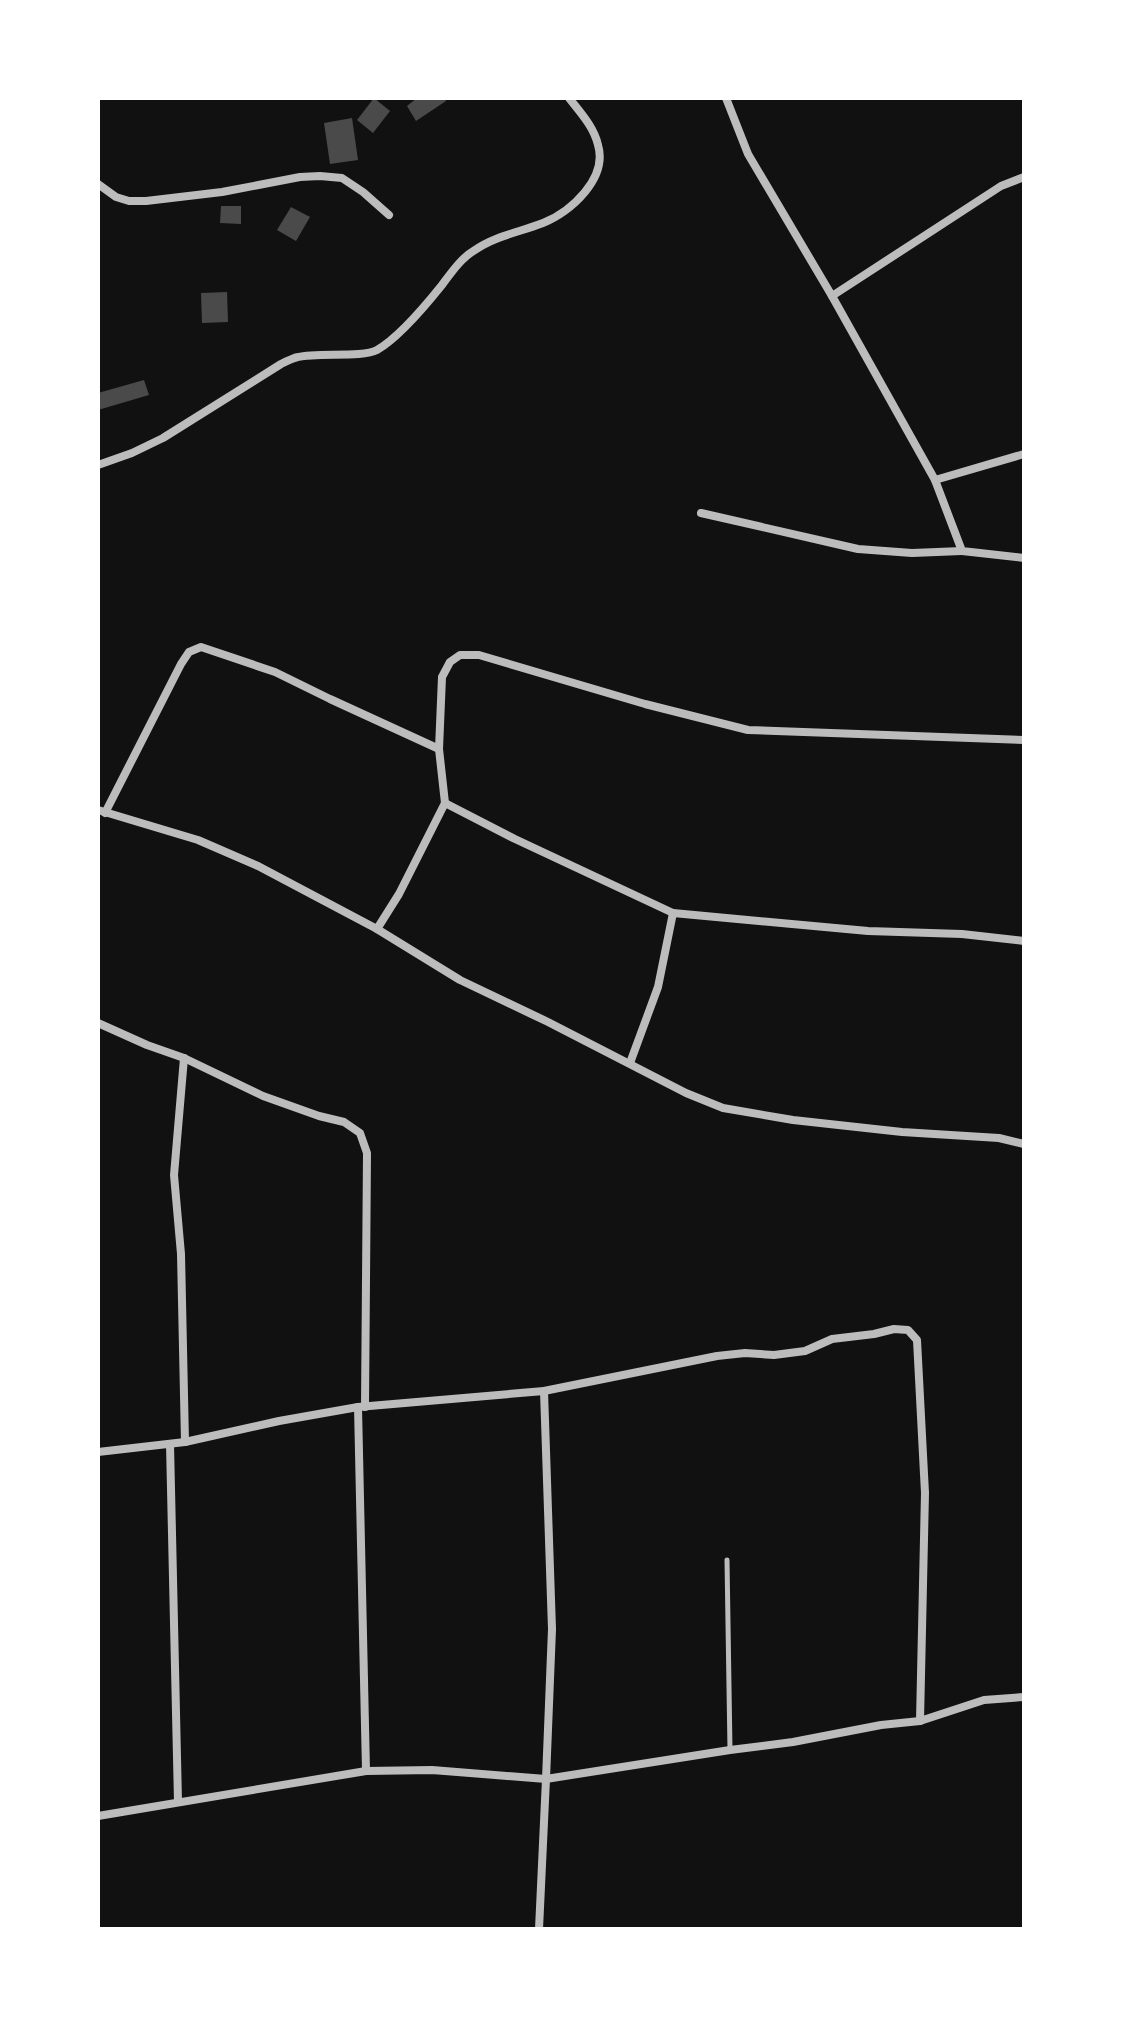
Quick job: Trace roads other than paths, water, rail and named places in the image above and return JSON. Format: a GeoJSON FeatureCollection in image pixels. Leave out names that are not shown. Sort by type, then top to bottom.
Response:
{"type":"FeatureCollection","features":[{"type":"Feature","properties":{"kind":"street"},"geometry":{"type":"LineString","coordinates":[[98,465],[163,438],[281,364],[298,357],[374,352],[388,343],[474,250],[547,221],[569,208],[590,186],[600,161],[594,133],[569,98]]}},
{"type":"Feature","properties":{"kind":"street"},"geometry":{"type":"LineString","coordinates":[[726,98],[748,154],[935,480],[962,551]]}},
{"type":"Feature","properties":{"kind":"street"},"geometry":{"type":"LineString","coordinates":[[98,184],[116,197],[146,201],[222,192],[300,177],[342,178],[389,215]]}},
{"type":"Feature","properties":{"kind":"street"},"geometry":{"type":"LineString","coordinates":[[832,296],[1001,186],[1024,177]]}},
{"type":"Feature","properties":{"kind":"street"},"geometry":{"type":"LineString","coordinates":[[935,480],[1024,454]]}},
{"type":"Feature","properties":{"kind":"street"},"geometry":{"type":"LineString","coordinates":[[701,513],[858,549],[912,553],[962,551],[1024,558]]}},
{"type":"Feature","properties":{"kind":"street"},"geometry":{"type":"LineString","coordinates":[[439,749],[275,672],[201,647],[189,652],[181,664],[102,812],[198,840],[258,866],[377,929],[460,980],[686,1093],[723,1108],[793,1120],[902,1132],[999,1138],[1024,1144]]}},
{"type":"Feature","properties":{"kind":"street"},"geometry":{"type":"LineString","coordinates":[[377,929],[399,894],[445,803],[439,749],[442,677],[450,662],[460,655],[479,655],[645,704],[748,730],[1024,740]]}},
{"type":"Feature","properties":{"kind":"street"},"geometry":{"type":"LineString","coordinates":[[445,803],[673,913],[868,931],[962,934],[1024,941]]}},
{"type":"Feature","properties":{"kind":"street"},"geometry":{"type":"LineString","coordinates":[[630,1063],[658,987],[673,913]]}},
{"type":"Feature","properties":{"kind":"street"},"geometry":{"type":"LineString","coordinates":[[98,1023],[184,1058],[263,1096],[344,1122],[360,1133],[367,1153],[362,1407],[366,1771]]}},
{"type":"Feature","properties":{"kind":"street"},"geometry":{"type":"LineString","coordinates":[[184,1058],[174,1175],[181,1254],[185,1442]]}},
{"type":"Feature","properties":{"kind":"street"},"geometry":{"type":"LineString","coordinates":[[98,1452],[185,1442],[362,1407],[544,1391],[717,1356],[805,1351],[832,1339],[894,1329],[908,1330],[917,1340],[925,1493],[920,1721]]}},
{"type":"Feature","properties":{"kind":"street"},"geometry":{"type":"LineString","coordinates":[[539,1929],[552,1629],[544,1391]]}},
{"type":"Feature","properties":{"kind":"street"},"geometry":{"type":"LineString","coordinates":[[170,1444],[178,1802]]}},
{"type":"Feature","properties":{"kind":"street"},"geometry":{"type":"LineString","coordinates":[[98,1816],[366,1771],[432,1770],[546,1779],[920,1721],[984,1700],[1024,1697]]}},
{"type":"Feature","properties":{"kind":"lane"},"geometry":{"type":"LineString","coordinates":[[727,1560],[730,1750]]}}]}
